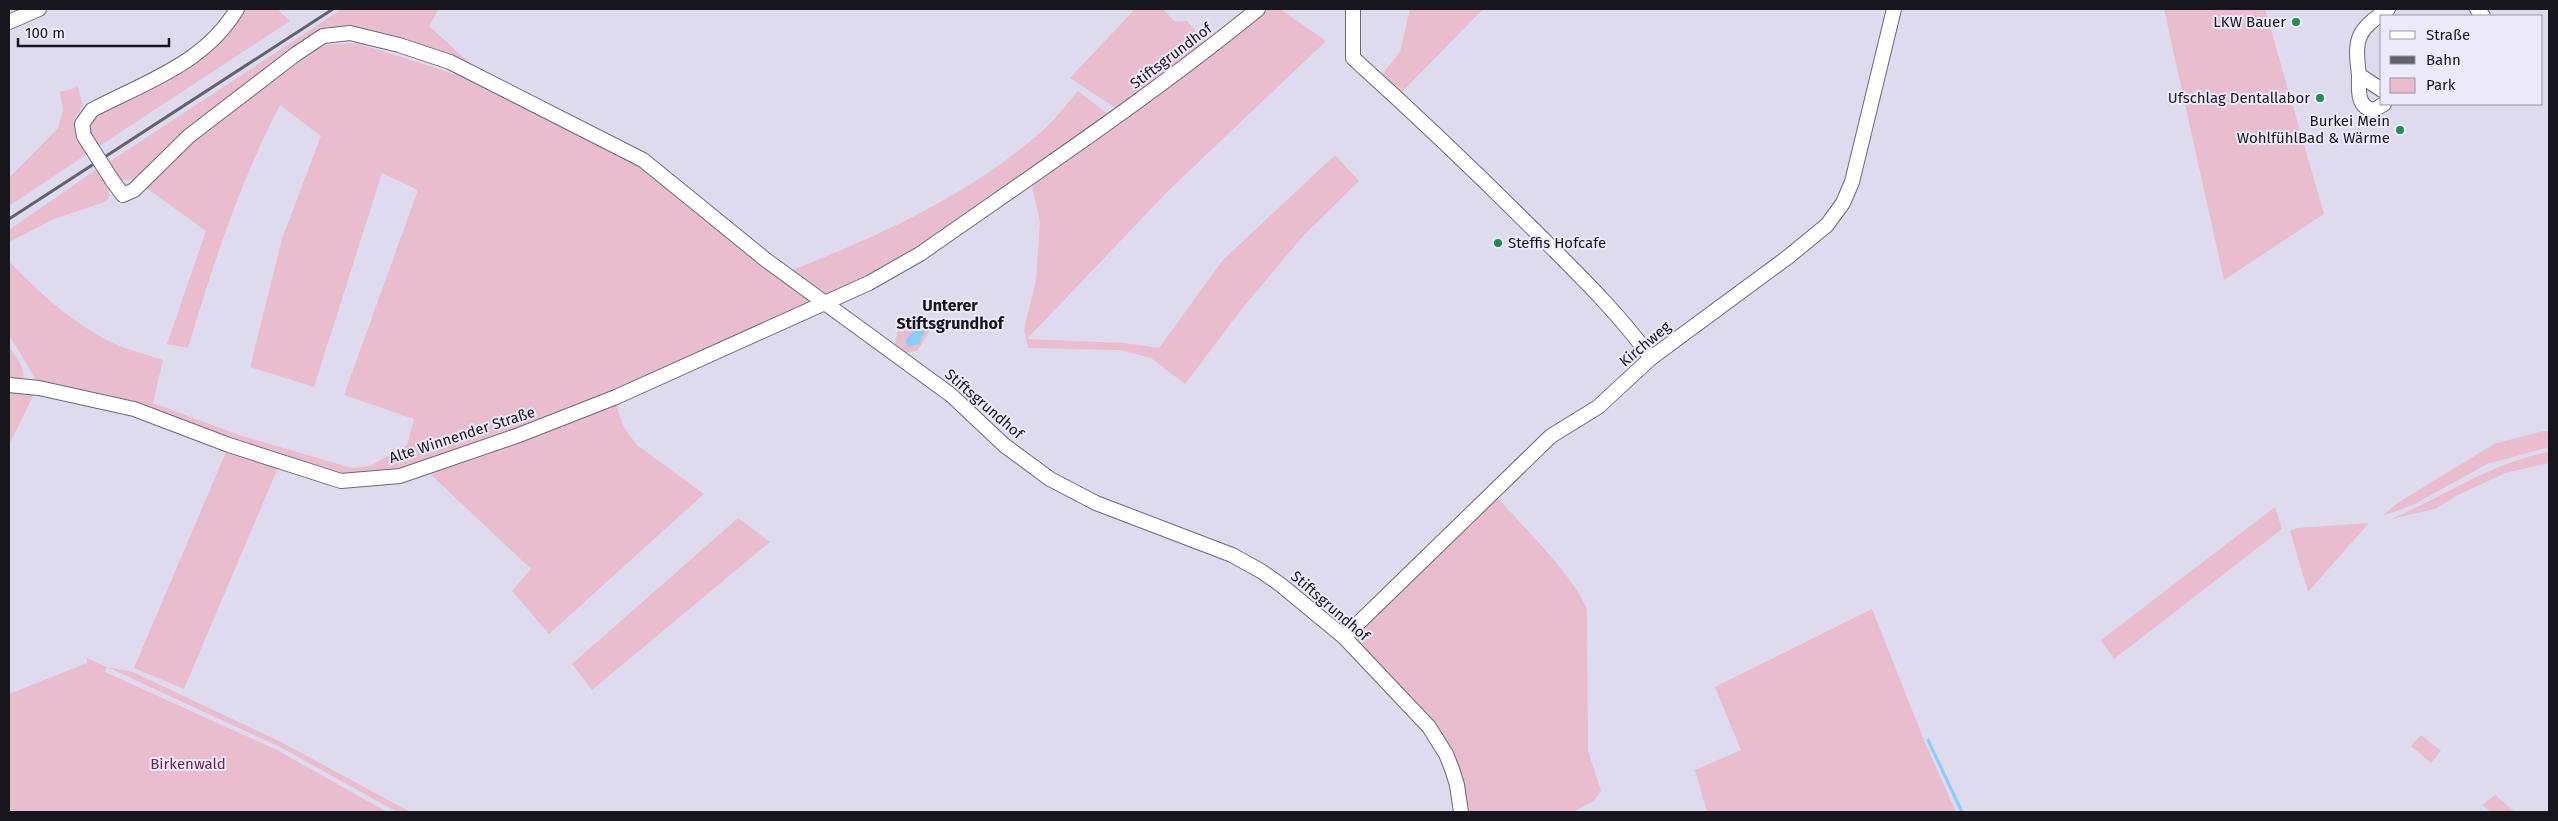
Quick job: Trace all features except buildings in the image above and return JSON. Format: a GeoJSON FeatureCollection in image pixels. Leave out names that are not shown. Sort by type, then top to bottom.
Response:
{"type":"FeatureCollection","features":[{"type":"Feature","properties":{"kind":"street"},"geometry":{"type":"LineString","coordinates":[[9,22],[39,9]]}},
{"type":"Feature","properties":{"kind":"street"},"geometry":{"type":"LineString","coordinates":[[237,9],[228,25],[200,53],[92,110],[82,124],[84,136],[123,194],[134,190],[189,136],[296,54],[323,36],[350,33],[400,45],[450,62],[642,160],[766,260],[824,303]]}},
{"type":"Feature","properties":{"kind":"street","name":"Stiftsgrundhof"},"geometry":{"type":"LineString","coordinates":[[1258,9],[1201,55],[1119,115],[920,254],[868,283],[824,303],[951,395],[1004,445],[1050,479],[1096,503],[1214,547],[1261,570],[1344,637],[1408,703],[1438,740],[1457,785],[1462,812]]}},
{"type":"Feature","properties":{"kind":"street"},"geometry":{"type":"LineString","coordinates":[[1353,9],[1353,58],[1494,190],[1598,294],[1651,358]]}},
{"type":"Feature","properties":{"kind":"street","name":"Kirchweg"},"geometry":{"type":"LineString","coordinates":[[1344,637],[1551,436],[1598,407],[1651,358],[1827,226],[1843,203],[1852,182],[1894,9]]}},
{"type":"Feature","properties":{"kind":"street"},"geometry":{"type":"LineString","coordinates":[[2382,105],[2374,110],[2364,106],[2360,97],[2356,51],[2358,39],[2368,23],[2388,9]]}},
{"type":"Feature","properties":{"kind":"street"},"geometry":{"type":"LineString","coordinates":[[2359,75],[2380,89]]}},
{"type":"Feature","properties":{"kind":"street","name":"Alte Winnender Straße"},"geometry":{"type":"LineString","coordinates":[[9,385],[63,393],[134,409],[229,445],[341,481],[400,476],[519,435],[616,397],[824,303]]}},
{"type":"Feature","properties":{"kind":"green space"},"geometry":{"type":"Polygon","coordinates":[[[242,9],[277,9],[290,21],[98,147],[92,139],[90,131],[91,123],[96,114],[204,57],[227,31],[242,9]]]}},
{"type":"Feature","properties":{"kind":"green space"},"geometry":{"type":"Polygon","coordinates":[[[342,9],[439,9],[429,26],[480,72],[345,28],[327,27],[300,44],[140,179],[120,180],[109,162],[342,9]]]}},
{"type":"Feature","properties":{"kind":"green space"},"geometry":{"type":"Polygon","coordinates":[[[1135,9],[1163,9],[1174,21],[1187,21],[1206,44],[1122,106],[1114,107],[1070,78],[1135,9]]]}},
{"type":"Feature","properties":{"kind":"green space"},"geometry":{"type":"Polygon","coordinates":[[[1264,9],[1280,9],[1326,41],[1168,191],[1027,339],[1124,343],[1159,348],[1223,260],[1335,155],[1359,181],[1303,236],[1241,310],[1185,384],[1151,358],[1120,350],[1028,348],[1024,329],[1036,281],[1040,222],[1031,181],[1264,9]]]}},
{"type":"Feature","properties":{"kind":"green space"},"geometry":{"type":"Polygon","coordinates":[[[1410,9],[1483,9],[1400,94],[1380,77],[1400,52],[1410,9]]]}},
{"type":"Feature","properties":{"kind":"green space"},"geometry":{"type":"Polygon","coordinates":[[[2164,9],[2265,9],[2324,214],[2224,280],[2164,9]]]}},
{"type":"Feature","properties":{"kind":"green space"},"geometry":{"type":"Polygon","coordinates":[[[357,43],[483,83],[638,165],[812,302],[567,412],[494,441],[419,464],[342,478],[40,386],[9,335],[9,261],[54,304],[78,323],[119,346],[163,360],[153,403],[239,435],[352,468],[370,466],[407,445],[414,419],[344,395],[418,190],[382,173],[314,387],[250,367],[282,239],[321,136],[280,105],[252,164],[228,224],[188,348],[167,344],[206,231],[145,187],[192,142],[257,89],[262,90],[322,45],[357,43]]]}},
{"type":"Feature","properties":{"kind":"green space"},"geometry":{"type":"Polygon","coordinates":[[[78,87],[83,107],[74,119],[76,133],[87,154],[9,206],[9,178],[58,128],[63,111],[60,92],[78,87]]]}},
{"type":"Feature","properties":{"kind":"green space"},"geometry":{"type":"Polygon","coordinates":[[[1078,91],[1109,115],[927,246],[829,297],[787,272],[887,230],[982,177],[1040,133],[1078,91]]]}},
{"type":"Feature","properties":{"kind":"green space"},"geometry":{"type":"Polygon","coordinates":[[[97,169],[109,187],[109,198],[105,202],[54,219],[9,242],[9,230],[97,169]]]}},
{"type":"Feature","properties":{"kind":"green space"},"geometry":{"type":"Polygon","coordinates":[[[912,319],[924,319],[928,324],[929,332],[917,351],[902,353],[894,348],[898,330],[912,319]]]}},
{"type":"Feature","properties":{"kind":"green space"},"geometry":{"type":"Polygon","coordinates":[[[9,346],[22,368],[22,382],[9,381],[9,346]]]}},
{"type":"Feature","properties":{"kind":"green space"},"geometry":{"type":"Polygon","coordinates":[[[9,388],[35,392],[9,445],[9,388]]]}},
{"type":"Feature","properties":{"kind":"green space"},"geometry":{"type":"Polygon","coordinates":[[[615,402],[624,428],[637,445],[704,494],[549,634],[512,591],[531,569],[426,470],[615,402]]]}},
{"type":"Feature","properties":{"kind":"green space"},"geometry":{"type":"Polygon","coordinates":[[[2549,431],[2549,447],[2487,464],[2413,505],[2382,516],[2399,502],[2494,444],[2549,431]]]}},
{"type":"Feature","properties":{"kind":"green space"},"geometry":{"type":"Polygon","coordinates":[[[229,445],[280,463],[184,689],[134,668],[229,445]]]}},
{"type":"Feature","properties":{"kind":"green space"},"geometry":{"type":"Polygon","coordinates":[[[2549,452],[2549,463],[2505,473],[2456,496],[2435,509],[2391,519],[2488,472],[2528,457],[2549,452]]]}},
{"type":"Feature","properties":{"kind":"green space"},"geometry":{"type":"Polygon","coordinates":[[[1494,499],[1499,499],[1548,553],[1572,583],[1587,610],[1588,751],[1601,791],[1594,801],[1573,812],[1464,812],[1456,771],[1354,642],[1354,635],[1494,499]]]}},
{"type":"Feature","properties":{"kind":"green space"},"geometry":{"type":"Polygon","coordinates":[[[2275,507],[2282,529],[2114,659],[2101,640],[2275,507]]]}},
{"type":"Feature","properties":{"kind":"green space"},"geometry":{"type":"Polygon","coordinates":[[[738,518],[770,542],[592,690],[572,664],[738,518]]]}},
{"type":"Feature","properties":{"kind":"green space"},"geometry":{"type":"Polygon","coordinates":[[[2369,523],[2308,592],[2290,531],[2297,528],[2369,523]]]}},
{"type":"Feature","properties":{"kind":"green space"},"geometry":{"type":"Polygon","coordinates":[[[1872,609],[1924,740],[1956,812],[1707,812],[1695,770],[1741,750],[1715,687],[1872,609]]]}},
{"type":"Feature","properties":{"kind":"green space","name":"Birkenwald"},"geometry":{"type":"Polygon","coordinates":[[[87,658],[107,667],[105,672],[277,750],[387,812],[9,812],[9,694],[87,663],[87,658]]]}},
{"type":"Feature","properties":{"kind":"green space"},"geometry":{"type":"Polygon","coordinates":[[[108,667],[133,672],[283,743],[410,812],[397,812],[282,748],[108,667]]]}},
{"type":"Feature","properties":{"kind":"green space"},"geometry":{"type":"Polygon","coordinates":[[[2421,735],[2441,751],[2431,763],[2411,746],[2421,735]]]}},
{"type":"Feature","properties":{"kind":"green space"},"geometry":{"type":"Polygon","coordinates":[[[2495,795],[2514,812],[2491,812],[2482,805],[2495,795]]]}},
{"type":"Feature","properties":{"kind":"water"},"geometry":{"type":"Polygon","coordinates":[[[921,321],[926,328],[919,344],[908,347],[905,341],[917,327],[912,322],[921,321]]]}},
{"type":"Feature","properties":{"kind":"waterway"},"geometry":{"type":"LineString","coordinates":[[1928,740],[1962,812]]}},
{"type":"Feature","properties":{"kind":"railway"},"geometry":{"type":"LineString","coordinates":[[9,219],[333,9]]}},
{"type":"Feature","properties":{"kind":"place","name":"LKW Bauer"},"geometry":{"type":"Point","coordinates":[2296,22]}},
{"type":"Feature","properties":{"kind":"place","name":"Ufschlag Dentallabor"},"geometry":{"type":"Point","coordinates":[2320,98]}},
{"type":"Feature","properties":{"kind":"place","name":"Burkei Mein WohlfühlBad & Wärme"},"geometry":{"type":"Point","coordinates":[2400,130]}},
{"type":"Feature","properties":{"kind":"place","name":"Steffis Hofcafe"},"geometry":{"type":"Point","coordinates":[1498,243]}},
{"type":"Feature","properties":{"kind":"district","name":"Unterer Stiftsgrundhof"},"geometry":{"type":"Point","coordinates":[950,314]}}]}
